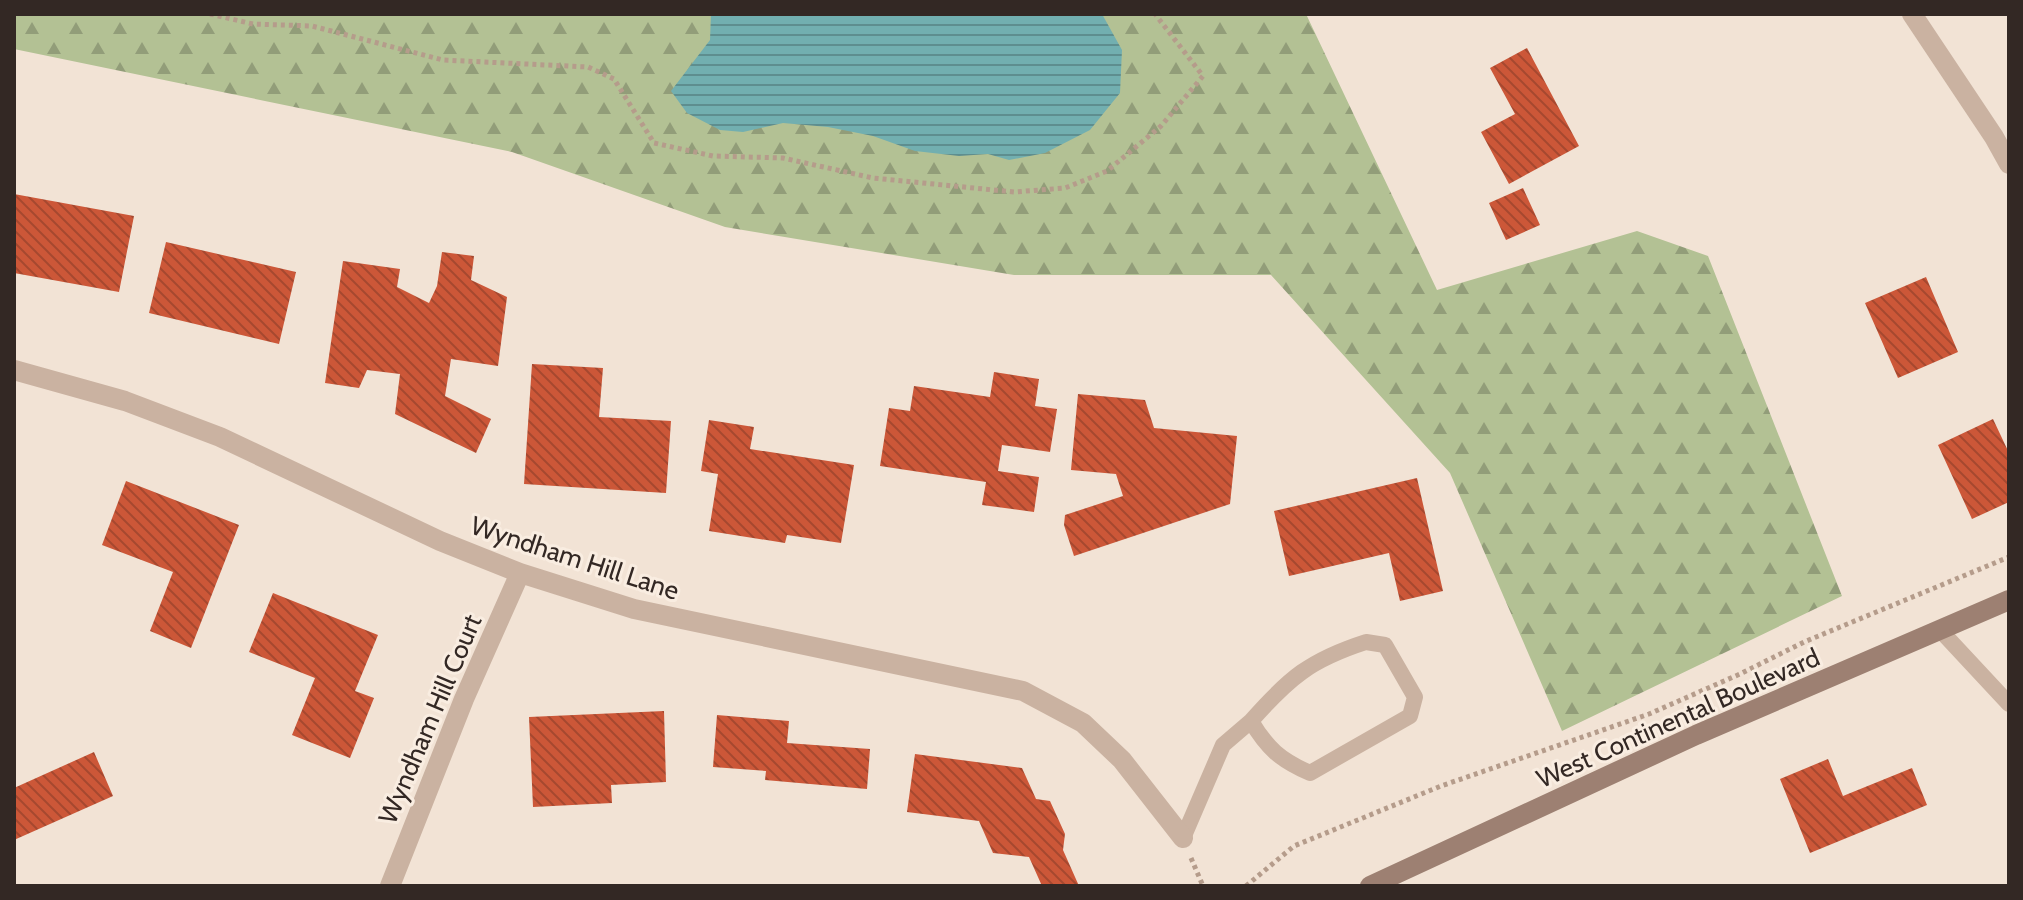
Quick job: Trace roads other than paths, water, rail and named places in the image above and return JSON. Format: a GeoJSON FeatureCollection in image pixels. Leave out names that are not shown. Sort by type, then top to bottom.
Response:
{"type":"FeatureCollection","features":[{"type":"Feature","properties":{"kind":"main road","name":"West Continental Boulevard"},"geometry":{"type":"LineString","coordinates":[[1370,886],[1696,735],[2009,600]]}},
{"type":"Feature","properties":{"kind":"street"},"geometry":{"type":"LineString","coordinates":[[1912,14],[2009,164]]}},
{"type":"Feature","properties":{"kind":"street","name":"Wyndham Hill Lane"},"geometry":{"type":"LineString","coordinates":[[14,370],[125,401],[220,437],[440,541],[520,573],[634,609],[1023,691],[1083,723],[1093,732],[1122,760],[1183,838]]}},
{"type":"Feature","properties":{"kind":"street","name":"Wyndham Hill Court"},"geometry":{"type":"LineString","coordinates":[[390,886],[464,699],[520,573]]}},
{"type":"Feature","properties":{"kind":"lane"},"geometry":{"type":"LineString","coordinates":[[1941,631],[2009,704]]}},
{"type":"Feature","properties":{"kind":"lane"},"geometry":{"type":"LineString","coordinates":[[1183,838],[1223,745],[1294,676],[1330,654],[1366,642],[1385,645],[1415,697],[1410,716],[1310,773],[1266,747],[1251,721]]}},
{"type":"Feature","properties":{"kind":"water"},"geometry":{"type":"Polygon","coordinates":[[[711,14],[1102,14],[1122,50],[1120,93],[1090,130],[1045,153],[1009,160],[988,154],[959,156],[915,151],[873,136],[828,127],[783,123],[743,132],[720,130],[687,113],[671,91],[710,40],[711,14]]]}}]}
